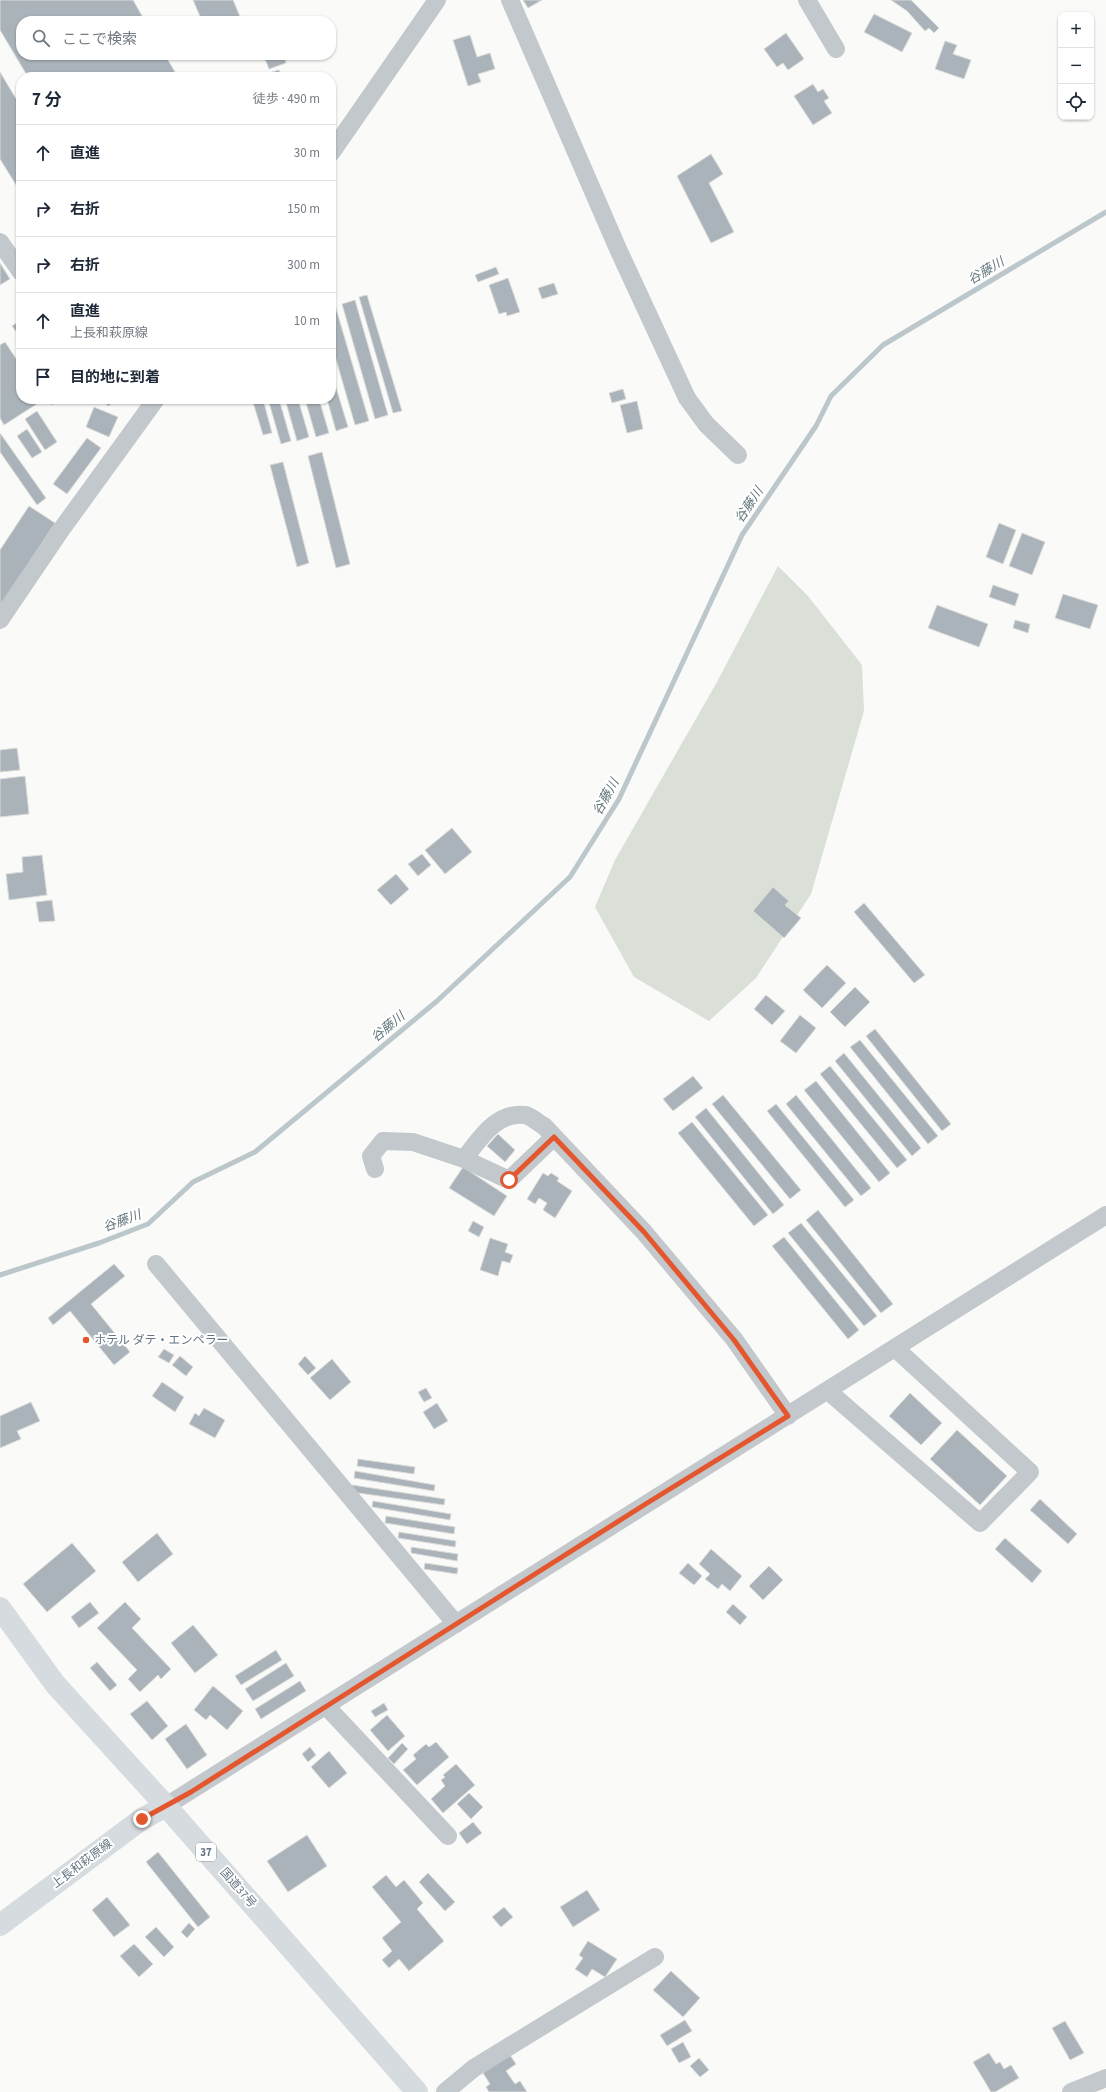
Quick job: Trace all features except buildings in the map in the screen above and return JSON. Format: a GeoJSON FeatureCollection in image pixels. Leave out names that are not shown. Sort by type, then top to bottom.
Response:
{"type":"FeatureCollection","features":[{"type":"Feature","properties":{"kind":"main road","name":"国道37号"},"geometry":{"type":"LineString","coordinates":[[0,1608],[55,1684],[166,1806],[417,2092]]}},
{"type":"Feature","properties":{"kind":"main road","name":"上長和萩原線"},"geometry":{"type":"LineString","coordinates":[[0,1925],[142,1819],[166,1806]]}},
{"type":"Feature","properties":{"kind":"street"},"geometry":{"type":"LineString","coordinates":[[336,146],[437,0]]}},
{"type":"Feature","properties":{"kind":"street"},"geometry":{"type":"LineString","coordinates":[[510,0],[618,248],[687,398],[706,424],[738,455]]}},
{"type":"Feature","properties":{"kind":"street"},"geometry":{"type":"LineString","coordinates":[[806,0],[836,49]]}},
{"type":"Feature","properties":{"kind":"street"},"geometry":{"type":"LineString","coordinates":[[0,242],[16,265]]}},
{"type":"Feature","properties":{"kind":"street"},"geometry":{"type":"LineString","coordinates":[[0,620],[152,404]]}},
{"type":"Feature","properties":{"kind":"street"},"geometry":{"type":"LineString","coordinates":[[464,1159],[489,1128],[504,1118],[525,1115],[544,1126],[644,1232],[734,1340],[788,1416]]}},
{"type":"Feature","properties":{"kind":"street"},"geometry":{"type":"LineString","coordinates":[[375,1169],[371,1156],[383,1141],[413,1142],[464,1159],[509,1180],[554,1137]]}},
{"type":"Feature","properties":{"kind":"street"},"geometry":{"type":"LineString","coordinates":[[166,1806],[1106,1215]]}},
{"type":"Feature","properties":{"kind":"street"},"geometry":{"type":"LineString","coordinates":[[156,1264],[456,1624]]}},
{"type":"Feature","properties":{"kind":"street"},"geometry":{"type":"LineString","coordinates":[[828,1391],[980,1523],[1030,1472],[895,1348]]}},
{"type":"Feature","properties":{"kind":"street"},"geometry":{"type":"LineString","coordinates":[[326,1706],[448,1836]]}},
{"type":"Feature","properties":{"kind":"street"},"geometry":{"type":"LineString","coordinates":[[445,2092],[474,2068],[655,1957]]}},
{"type":"Feature","properties":{"kind":"street"},"geometry":{"type":"LineString","coordinates":[[1071,2092],[1106,2078]]}},
{"type":"Feature","properties":{"kind":"shaded area"},"geometry":{"type":"Polygon","coordinates":[[[778,566],[808,596],[862,665],[864,711],[811,894],[756,978],[709,1021],[634,977],[595,907],[615,860],[717,682],[778,566]]]}},
{"type":"Feature","properties":{"kind":"waterway","name":"谷藤川"},"geometry":{"type":"LineString","coordinates":[[0,1275],[99,1243],[148,1224],[193,1182],[255,1152],[437,1001],[570,877],[619,799],[742,535],[816,426],[831,396],[883,345],[1106,212]]}},
{"type":"Feature","properties":{"kind":"place","name":"ホテル ダテ・エンペラー"},"geometry":{"type":"Point","coordinates":[86,1340]}},
{"type":"Feature","properties":{"kind":"route"},"geometry":{"type":"LineString","coordinates":[[142,1819],[191,1792],[644,1505],[788,1416],[734,1340],[644,1232],[554,1137],[509,1180]]}}]}
